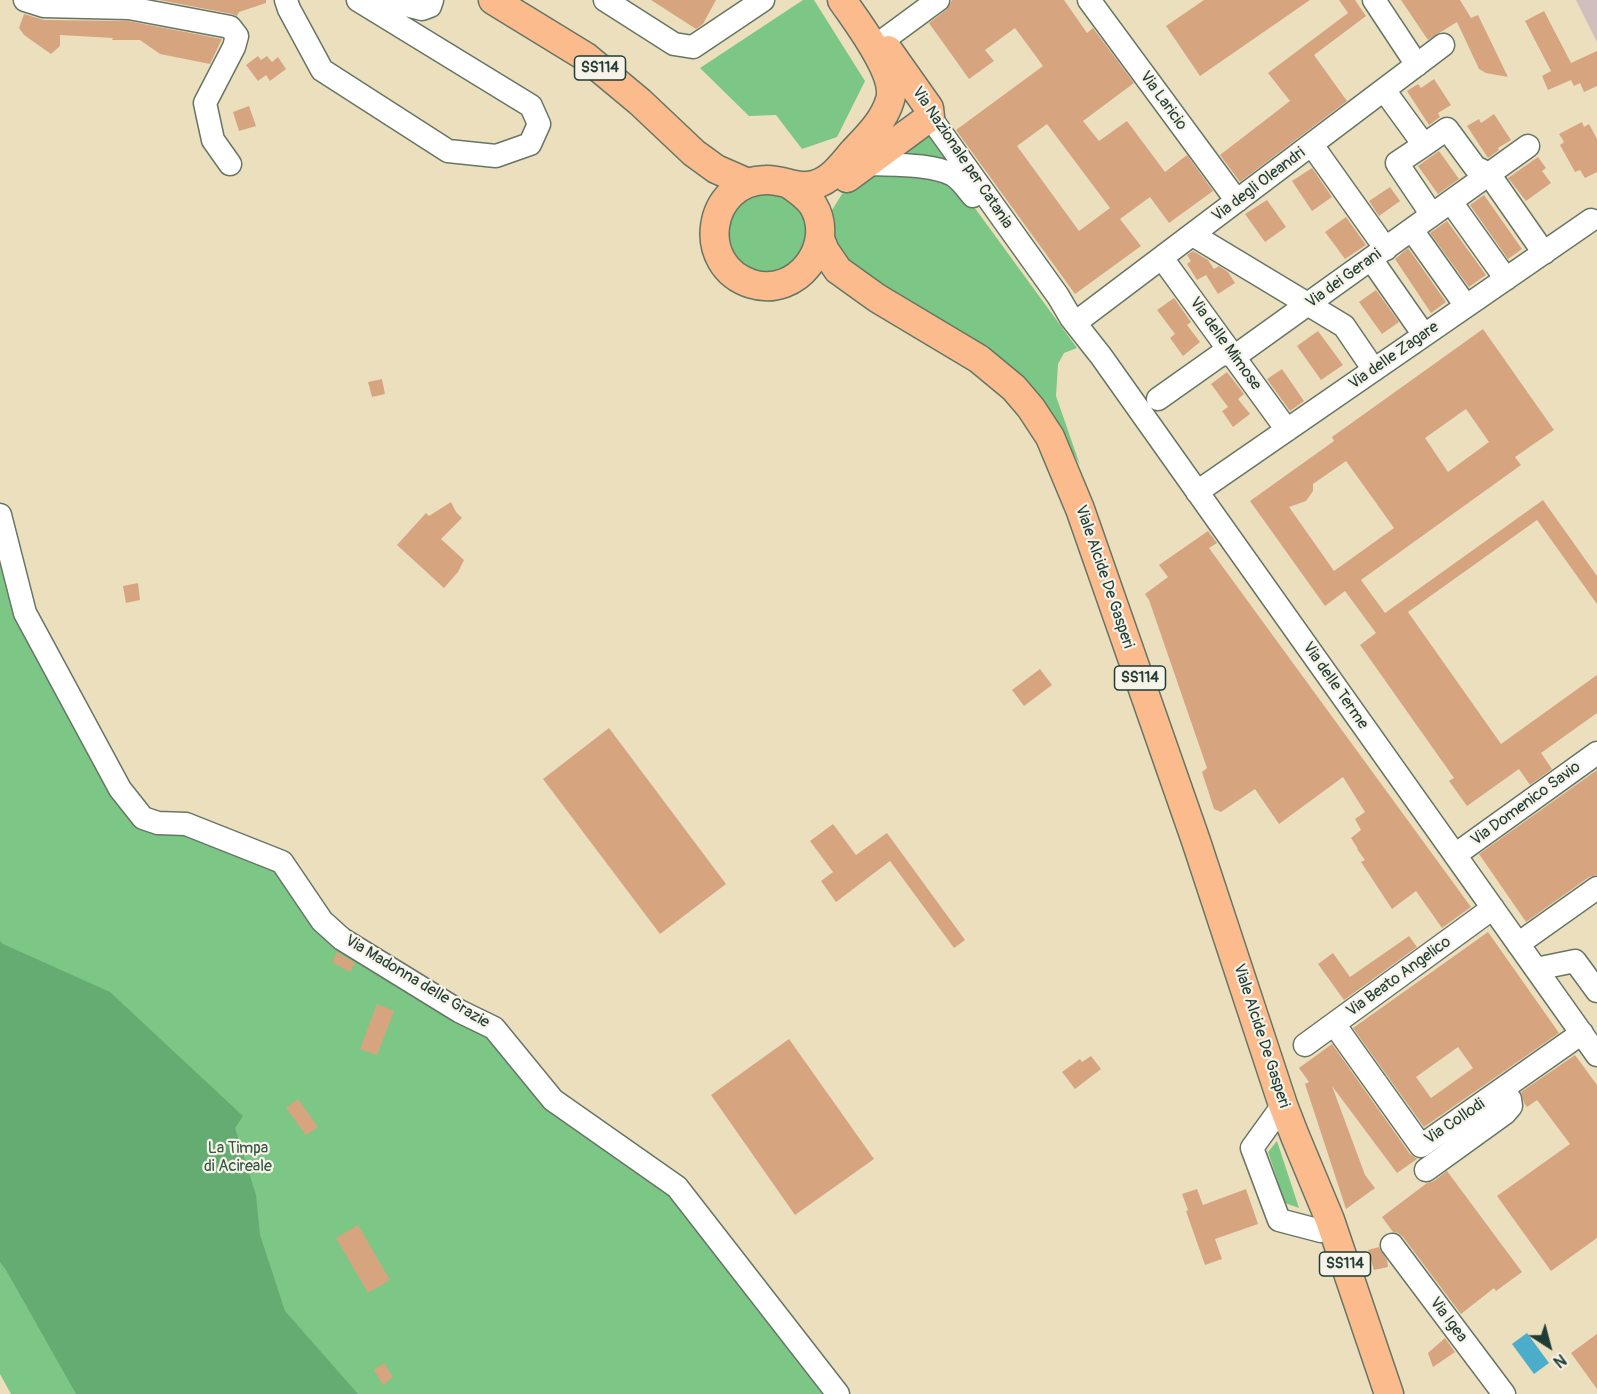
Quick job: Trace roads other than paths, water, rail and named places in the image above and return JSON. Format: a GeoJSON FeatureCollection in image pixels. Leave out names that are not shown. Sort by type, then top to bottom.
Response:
{"type":"FeatureCollection","features":[{"type":"Feature","properties":{"kind":"main road","name":"SS114"},"geometry":{"type":"LineString","coordinates":[[493,0],[586,57],[640,102],[694,153]]}},
{"type":"Feature","properties":{"kind":"main road"},"geometry":{"type":"LineString","coordinates":[[842,0],[878,44],[889,78],[890,100],[863,154],[822,182],[807,186],[769,179],[748,183],[726,199],[718,211],[714,226],[714,241],[727,268],[738,278],[752,284],[767,286],[782,284],[796,278],[808,267],[816,254],[826,200],[834,188],[884,131],[911,117],[930,117]]}},
{"type":"Feature","properties":{"kind":"main road","name":"Via Nazionale per Catania"},"geometry":{"type":"LineString","coordinates":[[852,0],[878,44],[928,108],[930,117]]}},
{"type":"Feature","properties":{"kind":"main road"},"geometry":{"type":"LineString","coordinates":[[694,153],[716,169],[748,183]]}},
{"type":"Feature","properties":{"kind":"main road"},"geometry":{"type":"LineString","coordinates":[[694,153],[708,176],[716,196],[718,211]]}},
{"type":"Feature","properties":{"kind":"main road"},"geometry":{"type":"LineString","coordinates":[[789,184],[803,193],[813,205],[825,251],[838,270],[877,298]]}},
{"type":"Feature","properties":{"kind":"main road"},"geometry":{"type":"LineString","coordinates":[[796,278],[811,277],[832,280],[877,298]]}},
{"type":"Feature","properties":{"kind":"main road","name":"Viale Alcide De Gasperi"},"geometry":{"type":"LineString","coordinates":[[877,298],[979,358],[1014,388],[1031,408],[1050,437],[1084,520],[1196,841],[1283,1105],[1330,1220],[1389,1394]]}},
{"type":"Feature","properties":{"kind":"main road","name":"Viale Alcide De Gasperi"},"geometry":{"type":"LineString","coordinates":[[1295,1136],[1321,1231],[1375,1394]]}},
{"type":"Feature","properties":{"kind":"street"},"geometry":{"type":"LineString","coordinates":[[25,0],[44,6],[129,8],[230,27],[237,36],[234,47],[205,103],[213,140],[230,164]]}},
{"type":"Feature","properties":{"kind":"street"},"geometry":{"type":"LineString","coordinates":[[286,0],[322,70],[448,150],[496,156],[530,144],[538,124],[531,106],[357,0]]}},
{"type":"Feature","properties":{"kind":"street"},"geometry":{"type":"LineString","coordinates":[[387,0],[422,9],[430,6],[432,0]]}},
{"type":"Feature","properties":{"kind":"street"},"geometry":{"type":"LineString","coordinates":[[605,0],[674,44],[693,47],[763,0]]}},
{"type":"Feature","properties":{"kind":"street"},"geometry":{"type":"LineString","coordinates":[[878,44],[938,0]]}},
{"type":"Feature","properties":{"kind":"street","name":"Via Laricio"},"geometry":{"type":"LineString","coordinates":[[1089,0],[1237,201]]}},
{"type":"Feature","properties":{"kind":"street"},"geometry":{"type":"LineString","coordinates":[[1374,0],[1417,65]]}},
{"type":"Feature","properties":{"kind":"street","name":"Via degli Oleandri"},"geometry":{"type":"LineString","coordinates":[[1073,320],[1193,235],[1443,45]]}},
{"type":"Feature","properties":{"kind":"street"},"geometry":{"type":"LineString","coordinates":[[1384,90],[1424,145]]}},
{"type":"Feature","properties":{"kind":"street","name":"Via Nazionale per Catania"},"geometry":{"type":"LineString","coordinates":[[930,117],[1073,320]]}},
{"type":"Feature","properties":{"kind":"street"},"geometry":{"type":"LineString","coordinates":[[1432,215],[1397,163],[1447,129],[1476,167],[1489,174],[1544,253]]}},
{"type":"Feature","properties":{"kind":"street"},"geometry":{"type":"LineString","coordinates":[[1312,145],[1424,335]]}},
{"type":"Feature","properties":{"kind":"street","name":"Via dei Gerani"},"geometry":{"type":"LineString","coordinates":[[1158,399],[1223,353],[1234,357],[1528,146]]}},
{"type":"Feature","properties":{"kind":"street"},"geometry":{"type":"LineString","coordinates":[[863,154],[873,164],[931,168],[953,176],[962,183],[1047,296],[1073,320]]}},
{"type":"Feature","properties":{"kind":"street"},"geometry":{"type":"LineString","coordinates":[[1451,202],[1506,279]]}},
{"type":"Feature","properties":{"kind":"street","name":"Via delle Zagare"},"geometry":{"type":"LineString","coordinates":[[1197,492],[1591,220]]}},
{"type":"Feature","properties":{"kind":"street"},"geometry":{"type":"LineString","coordinates":[[1412,230],[1466,306]]}},
{"type":"Feature","properties":{"kind":"street"},"geometry":{"type":"LineString","coordinates":[[1193,235],[1344,326],[1374,370]]}},
{"type":"Feature","properties":{"kind":"street","name":"Via delle Mimose"},"geometry":{"type":"LineString","coordinates":[[1162,258],[1287,430]]}},
{"type":"Feature","properties":{"kind":"street","name":"Via delle Terme"},"geometry":{"type":"LineString","coordinates":[[1073,320],[1597,1054]]}},
{"type":"Feature","properties":{"kind":"street","name":"Via Madonna delle Grazie"},"geometry":{"type":"LineString","coordinates":[[0,515],[25,613],[120,789],[143,818],[158,823],[186,824],[282,862],[322,921],[342,939],[459,1011],[494,1028],[553,1100],[677,1186],[838,1394]]}},
{"type":"Feature","properties":{"kind":"street","name":"Via Domenico Savio"},"geometry":{"type":"LineString","coordinates":[[1455,855],[1597,753]]}},
{"type":"Feature","properties":{"kind":"street"},"geometry":{"type":"LineString","coordinates":[[1518,944],[1597,888]]}},
{"type":"Feature","properties":{"kind":"street","name":"Via Beato Angelico"},"geometry":{"type":"LineString","coordinates":[[1305,1045],[1493,908]]}},
{"type":"Feature","properties":{"kind":"street"},"geometry":{"type":"LineString","coordinates":[[1536,969],[1575,961],[1597,991]]}},
{"type":"Feature","properties":{"kind":"street","name":"Via Collodi"},"geometry":{"type":"LineString","coordinates":[[1334,1024],[1421,1146],[1582,1033]]}},
{"type":"Feature","properties":{"kind":"street"},"geometry":{"type":"LineString","coordinates":[[1426,1170],[1505,1113],[1511,1106],[1510,1099],[1502,1089]]}},
{"type":"Feature","properties":{"kind":"street"},"geometry":{"type":"LineString","coordinates":[[1283,1105],[1252,1148],[1279,1220],[1321,1231]]}},
{"type":"Feature","properties":{"kind":"street","name":"Via Igea"},"geometry":{"type":"LineString","coordinates":[[1392,1245],[1504,1394]]}},
{"type":"Feature","properties":{"kind":"water"},"geometry":{"type":"Polygon","coordinates":[[[1527,1333],[1549,1363],[1534,1374],[1512,1344],[1527,1333]]]}},
{"type":"Feature","properties":{"kind":"park label","name":"La Timpa di Acireale"},"geometry":{"type":"Point","coordinates":[238,1158]}}]}
